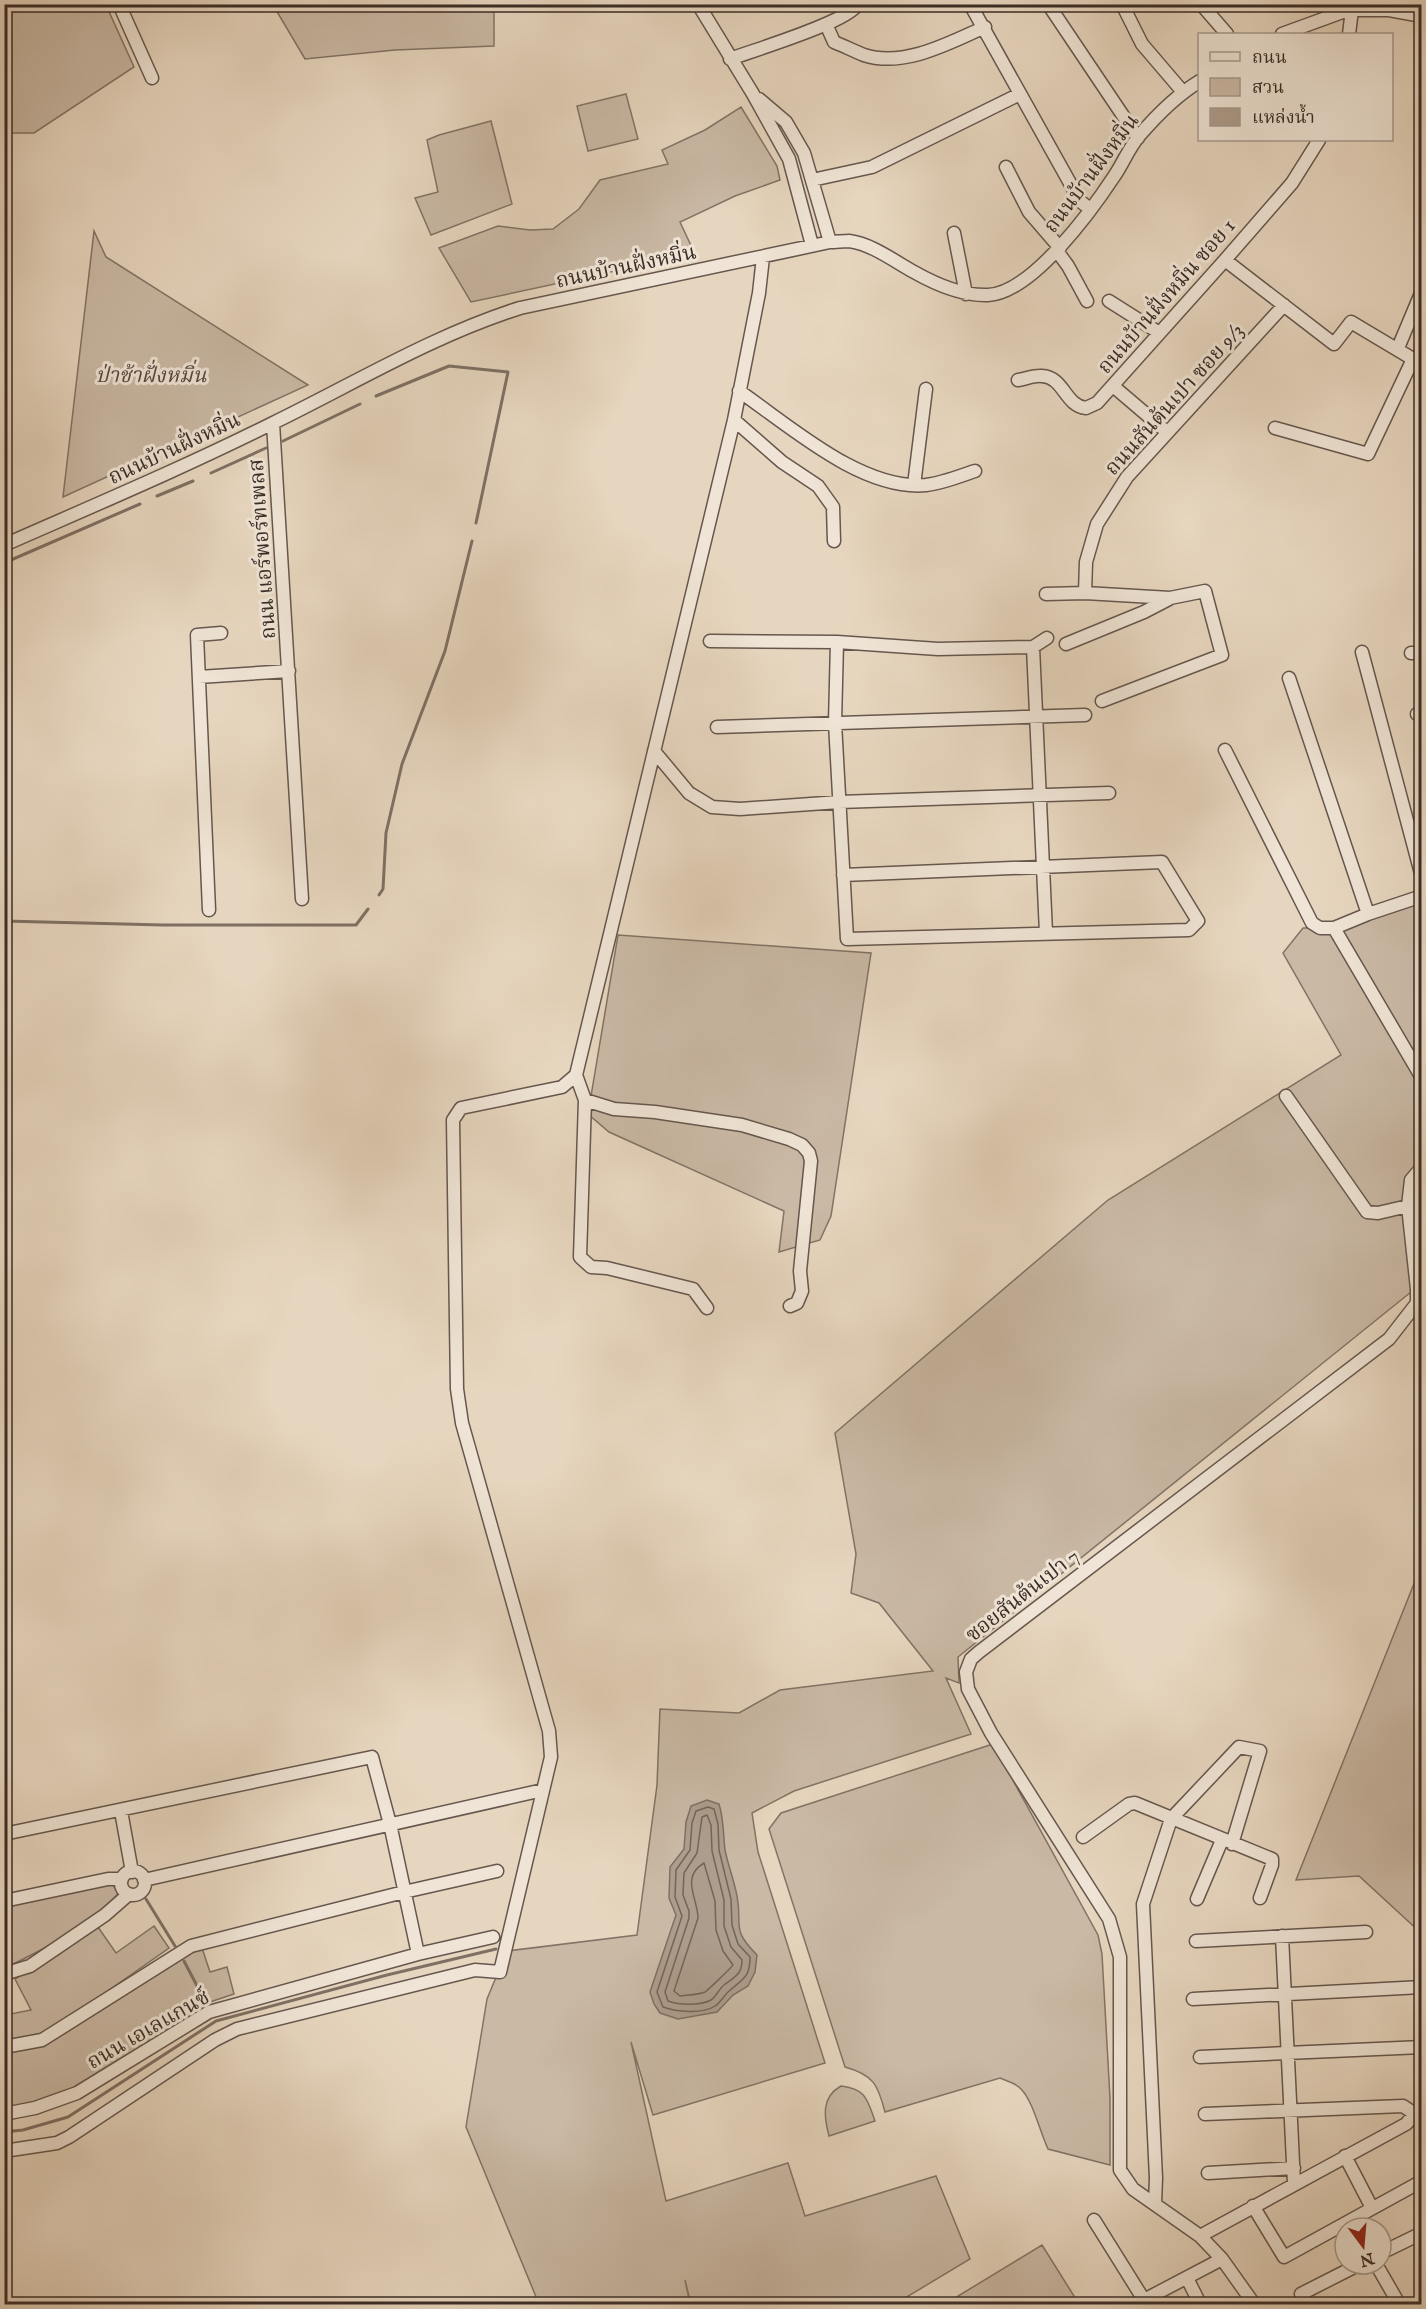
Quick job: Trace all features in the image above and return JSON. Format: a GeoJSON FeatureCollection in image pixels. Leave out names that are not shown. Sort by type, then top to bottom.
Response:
{"type":"FeatureCollection","features":[{"type":"Feature","properties":{"kind":"street"},"geometry":{"type":"LineString","coordinates":[[119,4],[152,78]]}},
{"type":"Feature","properties":{"kind":"street"},"geometry":{"type":"LineString","coordinates":[[698,4],[753,94],[789,159],[812,245]]}},
{"type":"Feature","properties":{"kind":"street"},"geometry":{"type":"LineString","coordinates":[[730,59],[850,14],[858,4]]}},
{"type":"Feature","properties":{"kind":"street"},"geometry":{"type":"LineString","coordinates":[[970,4],[985,27],[1080,201],[1090,209]]}},
{"type":"Feature","properties":{"kind":"street"},"geometry":{"type":"LineString","coordinates":[[1048,4],[1138,138]]}},
{"type":"Feature","properties":{"kind":"street"},"geometry":{"type":"LineString","coordinates":[[1122,4],[1142,44],[1183,92]]}},
{"type":"Feature","properties":{"kind":"street"},"geometry":{"type":"LineString","coordinates":[[1201,4],[1226,33]]}},
{"type":"Feature","properties":{"kind":"street"},"geometry":{"type":"LineString","coordinates":[[1285,33],[1331,15],[1352,10],[1389,10],[1422,16]]}},
{"type":"Feature","properties":{"kind":"street"},"geometry":{"type":"LineString","coordinates":[[1349,33],[1352,10]]}},
{"type":"Feature","properties":{"kind":"street"},"geometry":{"type":"LineString","coordinates":[[826,24],[834,42],[866,56],[895,58],[937,48],[985,27]]}},
{"type":"Feature","properties":{"kind":"street","name":"ถนนบ้านฝั่งหมิ่น"},"geometry":{"type":"LineString","coordinates":[[4,545],[136,488],[273,423],[418,348],[480,321],[520,308],[830,242],[849,242],[869,248],[943,286],[966,294],[990,295],[1010,289],[1032,274],[1058,249],[1090,209],[1138,138],[1183,92],[1198,82]]}},
{"type":"Feature","properties":{"kind":"street"},"geometry":{"type":"LineString","coordinates":[[753,94],[786,122],[804,153],[830,242]]}},
{"type":"Feature","properties":{"kind":"street"},"geometry":{"type":"LineString","coordinates":[[812,180],[872,167],[1020,94]]}},
{"type":"Feature","properties":{"kind":"street","name":"ถนนบ้านฝั่งหมิ่น ซอย 1"},"geometry":{"type":"LineString","coordinates":[[1018,380],[1039,375],[1052,378],[1075,405],[1086,408],[1097,403],[1292,183],[1318,141]]}},
{"type":"Feature","properties":{"kind":"street"},"geometry":{"type":"LineString","coordinates":[[1006,167],[1029,212],[1058,249],[1086,301]]}},
{"type":"Feature","properties":{"kind":"street"},"geometry":{"type":"LineString","coordinates":[[954,233],[966,294]]}},
{"type":"Feature","properties":{"kind":"street"},"geometry":{"type":"LineString","coordinates":[[707,1308],[693,1289],[607,1268],[591,1268],[580,1257],[585,1100],[576,1075],[734,420],[759,293],[763,257]]}},
{"type":"Feature","properties":{"kind":"street"},"geometry":{"type":"LineString","coordinates":[[1225,260],[1334,344],[1351,322],[1417,360],[1368,454],[1275,428]]}},
{"type":"Feature","properties":{"kind":"street"},"geometry":{"type":"LineString","coordinates":[[1398,348],[1422,291]]}},
{"type":"Feature","properties":{"kind":"street"},"geometry":{"type":"LineString","coordinates":[[1109,301],[1158,332]]}},
{"type":"Feature","properties":{"kind":"street","name":"ถนนสันต้นเปา ซอย 9/3"},"geometry":{"type":"LineString","coordinates":[[1085,592],[1086,562],[1097,524],[1127,477],[1284,305]]}},
{"type":"Feature","properties":{"kind":"street"},"geometry":{"type":"LineString","coordinates":[[1113,387],[1167,432]]}},
{"type":"Feature","properties":{"kind":"street"},"geometry":{"type":"LineString","coordinates":[[914,485],[926,389]]}},
{"type":"Feature","properties":{"kind":"street"},"geometry":{"type":"LineString","coordinates":[[740,391],[849,467],[892,482],[914,485],[934,484],[975,471]]}},
{"type":"Feature","properties":{"kind":"street"},"geometry":{"type":"LineString","coordinates":[[734,420],[782,462],[818,486],[833,507],[834,541]]}},
{"type":"Feature","properties":{"kind":"street","name":"ถนน แอร์พอร์ทเพลส"},"geometry":{"type":"LineString","coordinates":[[273,423],[302,899]]}},
{"type":"Feature","properties":{"kind":"street"},"geometry":{"type":"LineString","coordinates":[[1047,594],[1085,592],[1170,598],[1205,591],[1222,655],[1102,701]]}},
{"type":"Feature","properties":{"kind":"street"},"geometry":{"type":"LineString","coordinates":[[1066,644],[1144,612],[1170,598]]}},
{"type":"Feature","properties":{"kind":"street"},"geometry":{"type":"LineString","coordinates":[[209,910],[197,635],[221,633]]}},
{"type":"Feature","properties":{"kind":"street"},"geometry":{"type":"LineString","coordinates":[[710,641],[837,642],[938,649],[1033,647],[1047,638]]}},
{"type":"Feature","properties":{"kind":"street"},"geometry":{"type":"LineString","coordinates":[[837,642],[835,723],[839,802],[843,874],[847,939],[1189,930],[1198,921],[1162,862],[843,874]]}},
{"type":"Feature","properties":{"kind":"street"},"geometry":{"type":"LineString","coordinates":[[1033,647],[1046,933]]}},
{"type":"Feature","properties":{"kind":"street"},"geometry":{"type":"LineString","coordinates":[[1362,652],[1422,878]]}},
{"type":"Feature","properties":{"kind":"street"},"geometry":{"type":"LineString","coordinates":[[200,677],[289,671]]}},
{"type":"Feature","properties":{"kind":"street"},"geometry":{"type":"LineString","coordinates":[[1289,678],[1368,914]]}},
{"type":"Feature","properties":{"kind":"street"},"geometry":{"type":"LineString","coordinates":[[717,727],[1085,715]]}},
{"type":"Feature","properties":{"kind":"street"},"geometry":{"type":"LineString","coordinates":[[1225,750],[1312,923],[1320,928],[1334,928],[1422,896]]}},
{"type":"Feature","properties":{"kind":"street"},"geometry":{"type":"LineString","coordinates":[[654,751],[689,793],[712,807],[740,809],[839,802],[1109,793]]}},
{"type":"Feature","properties":{"kind":"street"},"geometry":{"type":"LineString","coordinates":[[1334,928],[1422,1078]]}},
{"type":"Feature","properties":{"kind":"street"},"geometry":{"type":"LineString","coordinates":[[4,2151],[57,2143],[69,2137],[215,2040],[237,2029],[475,1970],[501,1972],[551,1757],[549,1731],[462,1424],[456,1389],[453,1120],[462,1108],[562,1088],[576,1075]]}},
{"type":"Feature","properties":{"kind":"street"},"geometry":{"type":"LineString","coordinates":[[1286,1095],[1367,1212],[1378,1213],[1408,1206]]}},
{"type":"Feature","properties":{"kind":"street"},"geometry":{"type":"LineString","coordinates":[[585,1100],[614,1109],[655,1112],[742,1125],[789,1138],[802,1145],[809,1153],[811,1161],[800,1271],[802,1291],[797,1303],[790,1306]]}},
{"type":"Feature","properties":{"kind":"street","name":"ซอยสันต้นเปา 7"},"geometry":{"type":"LineString","coordinates":[[1155,2204],[1133,2189],[1120,2170],[1120,1957],[1109,1919],[991,1733],[968,1689],[966,1672],[971,1659],[979,1652],[1389,1339],[1419,1303],[1408,1206],[1411,1180],[1422,1167]]}},
{"type":"Feature","properties":{"kind":"street"},"geometry":{"type":"LineString","coordinates":[[1197,1899],[1227,1842],[1260,1751],[1239,1747],[1171,1819],[1143,1904],[1156,2178],[1155,2204],[1200,2236],[1222,2259],[1254,2304]]}},
{"type":"Feature","properties":{"kind":"street"},"geometry":{"type":"LineString","coordinates":[[4,1834],[372,1757],[390,1824],[418,1954]]}},
{"type":"Feature","properties":{"kind":"street"},"geometry":{"type":"LineString","coordinates":[[144,1880],[543,1790]]}},
{"type":"Feature","properties":{"kind":"street"},"geometry":{"type":"LineString","coordinates":[[1083,1837],[1129,1804],[1135,1803],[1272,1859],[1260,1898]]}},
{"type":"Feature","properties":{"kind":"street"},"geometry":{"type":"LineString","coordinates":[[121,1811],[127,1876],[123,1890],[129,1894]]}},
{"type":"Feature","properties":{"kind":"street"},"geometry":{"type":"LineString","coordinates":[[4,2047],[42,2040],[191,1946],[497,1871]]}},
{"type":"Feature","properties":{"kind":"street"},"geometry":{"type":"LineString","coordinates":[[4,1901],[139,1873],[144,1880],[144,1886],[140,1892],[129,1894],[105,1915],[30,1966],[4,1974]]}},
{"type":"Feature","properties":{"kind":"street"},"geometry":{"type":"LineString","coordinates":[[1196,1941],[1366,1932]]}},
{"type":"Feature","properties":{"kind":"street"},"geometry":{"type":"LineString","coordinates":[[1282,1936],[1294,2183]]}},
{"type":"Feature","properties":{"kind":"street","name":"ถนน เอเลแกนซ์"},"geometry":{"type":"LineString","coordinates":[[4,2114],[35,2108],[77,2093],[209,2012],[418,1954],[493,1937]]}},
{"type":"Feature","properties":{"kind":"street"},"geometry":{"type":"LineString","coordinates":[[1193,1999],[1422,1987]]}},
{"type":"Feature","properties":{"kind":"street"},"geometry":{"type":"LineString","coordinates":[[1200,2057],[1422,2047]]}},
{"type":"Feature","properties":{"kind":"street"},"geometry":{"type":"LineString","coordinates":[[1200,2236],[1406,2124],[1412,2117],[1410,2109],[1403,2106],[1205,2114]]}},
{"type":"Feature","properties":{"kind":"street"},"geometry":{"type":"LineString","coordinates":[[1345,2156],[1372,2208]]}},
{"type":"Feature","properties":{"kind":"street"},"geometry":{"type":"LineString","coordinates":[[1208,2173],[1294,2168]]}},
{"type":"Feature","properties":{"kind":"street"},"geometry":{"type":"LineString","coordinates":[[1253,2206],[1284,2257],[1422,2181]]}},
{"type":"Feature","properties":{"kind":"street"},"geometry":{"type":"LineString","coordinates":[[1094,2220],[1144,2300],[1222,2259]]}},
{"type":"Feature","properties":{"kind":"street"},"geometry":{"type":"LineString","coordinates":[[1393,2247],[1422,2232]]}},
{"type":"Feature","properties":{"kind":"street"},"geometry":{"type":"LineString","coordinates":[[1307,2304],[1301,2294],[1336,2276]]}},
{"type":"Feature","properties":{"kind":"street"},"geometry":{"type":"LineString","coordinates":[[1383,2276],[1399,2304]]}},
{"type":"Feature","properties":{"kind":"street"},"geometry":{"type":"LineString","coordinates":[[1187,2278],[1200,2304]]}},
{"type":"Feature","properties":{"kind":"street"},"geometry":{"type":"LineString","coordinates":[[1416,2304],[1422,2302]]}},
{"type":"Feature","properties":{"kind":"green space"},"geometry":{"type":"Polygon","coordinates":[[[5,4],[106,5],[134,67],[34,133],[5,133],[5,4]]]}},
{"type":"Feature","properties":{"kind":"green space"},"geometry":{"type":"Polygon","coordinates":[[[273,5],[494,5],[494,46],[395,50],[305,59],[273,5]]]}},
{"type":"Feature","properties":{"kind":"green space"},"geometry":{"type":"Polygon","coordinates":[[[626,94],[638,139],[588,151],[577,106],[626,94]]]}},
{"type":"Feature","properties":{"kind":"green space"},"geometry":{"type":"Polygon","coordinates":[[[741,107],[777,166],[780,180],[735,196],[680,222],[695,254],[471,302],[439,248],[498,226],[530,230],[553,229],[579,209],[600,180],[668,164],[662,150],[705,130],[741,107]]]}},
{"type":"Feature","properties":{"kind":"green space"},"geometry":{"type":"Polygon","coordinates":[[[491,121],[512,204],[431,235],[415,198],[438,192],[427,140],[491,121]]]}},
{"type":"Feature","properties":{"kind":"green space","name":"ป่าช้าฝั่งหมิ่น"},"geometry":{"type":"Polygon","coordinates":[[[94,231],[106,257],[308,385],[63,497],[94,231]]]}},
{"type":"Feature","properties":{"kind":"green space"},"geometry":{"type":"Polygon","coordinates":[[[1421,899],[1421,1284],[958,1657],[959,1683],[946,1678],[971,1734],[794,1791],[752,1813],[758,1852],[825,2063],[653,2115],[631,2042],[666,2201],[788,2163],[805,2216],[936,2176],[970,2259],[895,2304],[691,2304],[685,2280],[690,2304],[539,2304],[466,2127],[487,1999],[507,1951],[637,1935],[657,1785],[660,1709],[739,1713],[780,1690],[933,1671],[879,1603],[851,1593],[856,1554],[835,1433],[1108,1200],[1341,1055],[1283,953],[1303,928],[1334,928],[1421,899]]]}},
{"type":"Feature","properties":{"kind":"green space"},"geometry":{"type":"Polygon","coordinates":[[[618,935],[871,953],[831,1216],[820,1240],[779,1252],[784,1211],[609,1132],[588,1114],[618,935]]]}},
{"type":"Feature","properties":{"kind":"green space"},"geometry":{"type":"Polygon","coordinates":[[[1421,1566],[1422,1933],[1359,1876],[1296,1880],[1421,1566]]]}},
{"type":"Feature","properties":{"kind":"green space"},"geometry":{"type":"Polygon","coordinates":[[[993,1744],[1098,1935],[1102,1954],[1110,2098],[1110,2165],[1048,2149],[1025,2094],[1016,2085],[1000,2078],[885,2112],[873,2082],[855,2070],[845,2067],[769,1829],[781,1813],[993,1744]]]}},
{"type":"Feature","properties":{"kind":"green space"},"geometry":{"type":"Polygon","coordinates":[[[112,1884],[119,1893],[94,1916],[51,1945],[5,1968],[5,1907],[112,1884]]]}},
{"type":"Feature","properties":{"kind":"green space"},"geometry":{"type":"Polygon","coordinates":[[[154,1926],[169,1948],[39,2035],[5,2041],[5,2015],[31,2010],[15,1979],[98,1927],[116,1953],[154,1926]]]}},
{"type":"Feature","properties":{"kind":"green space"},"geometry":{"type":"Polygon","coordinates":[[[202,1948],[210,1972],[227,1967],[234,1994],[201,2005],[167,2031],[75,2088],[49,2099],[5,2110],[4,2051],[44,2043],[178,1959],[202,1948]]]}},
{"type":"Feature","properties":{"kind":"green space"},"geometry":{"type":"Polygon","coordinates":[[[841,2086],[856,2090],[864,2096],[875,2121],[829,2136],[825,2115],[827,2102],[841,2086]]]}},
{"type":"Feature","properties":{"kind":"green space"},"geometry":{"type":"Polygon","coordinates":[[[1042,2245],[1079,2304],[945,2304],[1042,2245]]]}},
{"type":"Feature","properties":{"kind":"water"},"geometry":{"type":"Polygon","coordinates":[[[707,1800],[719,1804],[725,1850],[737,1896],[740,1932],[757,1955],[755,1972],[748,1986],[733,1995],[717,2012],[678,2019],[660,2013],[650,1992],[676,1915],[669,1898],[670,1867],[684,1849],[686,1822],[691,1806],[707,1800]]]}},
{"type":"Feature","properties":{"kind":"waterway"},"geometry":{"type":"LineString","coordinates":[[376,396],[449,366],[508,372],[476,523]]}},
{"type":"Feature","properties":{"kind":"waterway"},"geometry":{"type":"LineString","coordinates":[[283,441],[360,404]]}},
{"type":"Feature","properties":{"kind":"waterway"},"geometry":{"type":"LineString","coordinates":[[211,473],[266,448]]}},
{"type":"Feature","properties":{"kind":"waterway"},"geometry":{"type":"LineString","coordinates":[[157,496],[193,481]]}},
{"type":"Feature","properties":{"kind":"waterway"},"geometry":{"type":"LineString","coordinates":[[4,563],[140,504]]}},
{"type":"Feature","properties":{"kind":"waterway"},"geometry":{"type":"LineString","coordinates":[[379,895],[383,889],[386,833],[402,764],[445,651],[472,541]]}},
{"type":"Feature","properties":{"kind":"waterway"},"geometry":{"type":"LineString","coordinates":[[4,921],[163,925],[356,925],[368,909]]}},
{"type":"Feature","properties":{"kind":"waterway"},"geometry":{"type":"LineString","coordinates":[[146,1899],[175,1946]]}},
{"type":"Feature","properties":{"kind":"waterway"},"geometry":{"type":"LineString","coordinates":[[4,2132],[23,2130],[68,2117],[216,2021],[387,1975],[496,1949]]}},
{"type":"Feature","properties":{"kind":"waterway"},"geometry":{"type":"LineString","coordinates":[[184,1961],[206,2003]]}}]}
